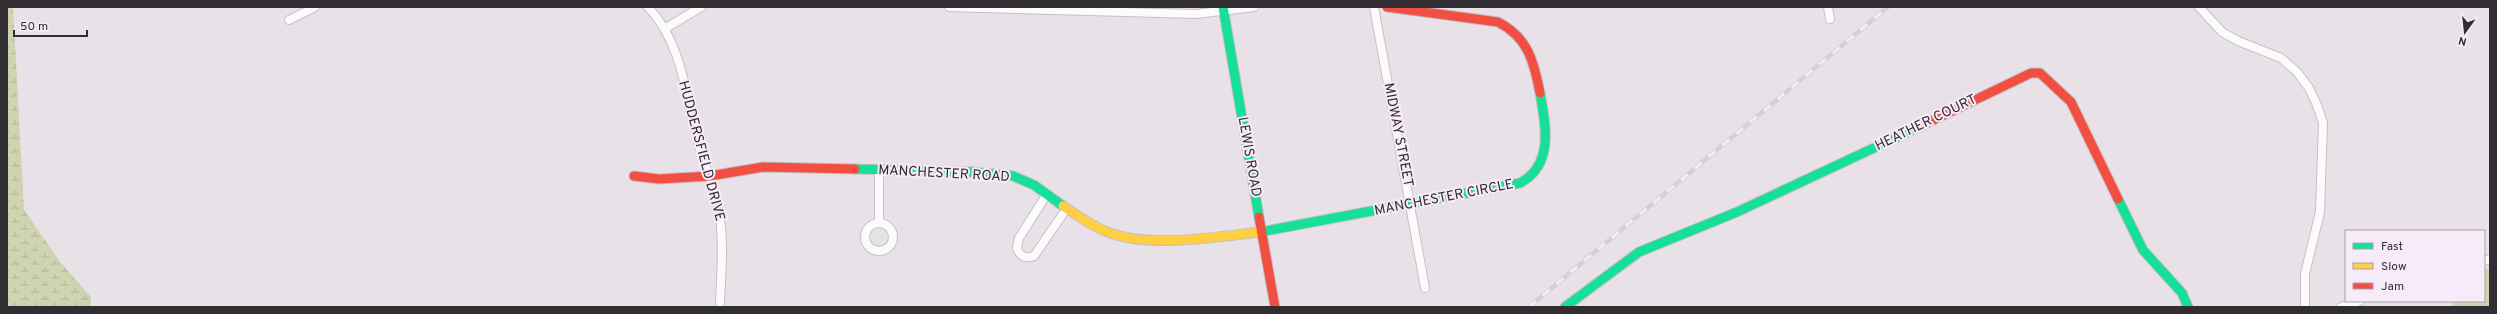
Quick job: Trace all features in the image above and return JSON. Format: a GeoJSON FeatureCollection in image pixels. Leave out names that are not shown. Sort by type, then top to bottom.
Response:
{"type":"FeatureCollection","features":[{"type":"Feature","properties":{"kind":"street"},"geometry":{"type":"LineString","coordinates":[[289,20],[315,7]]}},
{"type":"Feature","properties":{"kind":"street","name":"HUDDERSFIELD DRIVE"},"geometry":{"type":"LineString","coordinates":[[648,7],[666,28],[676,52],[697,140],[710,176],[721,228],[720,303]]}},
{"type":"Feature","properties":{"kind":"street"},"geometry":{"type":"LineString","coordinates":[[666,28],[701,7]]}},
{"type":"Feature","properties":{"kind":"street"},"geometry":{"type":"LineString","coordinates":[[949,7],[1196,14],[1254,7]]}},
{"type":"Feature","properties":{"kind":"street","name":"MIDWAY STREET"},"geometry":{"type":"LineString","coordinates":[[1374,7],[1425,288]]}},
{"type":"Feature","properties":{"kind":"street","name":"MANCHESTER CIRCLE"},"geometry":{"type":"LineString","coordinates":[[1262,232],[1518,185],[1530,178],[1544,158],[1546,136],[1533,57],[1526,45],[1508,27],[1480,18],[1387,7]]}},
{"type":"Feature","properties":{"kind":"street"},"geometry":{"type":"LineString","coordinates":[[1828,7],[1830,19]]}},
{"type":"Feature","properties":{"kind":"street"},"geometry":{"type":"LineString","coordinates":[[2199,7],[2222,32],[2281,58],[2297,72],[2310,88],[2317,105],[2323,124],[2320,212],[2305,274],[2305,307]]}},
{"type":"Feature","properties":{"kind":"street","name":"LEWIS ROAD"},"geometry":{"type":"LineString","coordinates":[[1223,10],[1275,307]]}},
{"type":"Feature","properties":{"kind":"street","name":"HEATHER COURT"},"geometry":{"type":"LineString","coordinates":[[1565,307],[1639,252],[1737,212],[2024,76],[2038,72],[2048,76],[2056,90],[2071,102],[2143,250],[2182,293],[2188,307]]}},
{"type":"Feature","properties":{"kind":"street","name":"MANCHESTER ROAD"},"geometry":{"type":"LineString","coordinates":[[634,176],[659,180],[710,176],[743,168],[763,167],[974,172],[1013,176],[1047,194],[1096,227],[1133,238],[1212,239],[1262,232]]}},
{"type":"Feature","properties":{"kind":"street"},"geometry":{"type":"LineString","coordinates":[[879,170],[879,223]]}},
{"type":"Feature","properties":{"kind":"street"},"geometry":{"type":"LineString","coordinates":[[1047,194],[1017,244],[1020,255],[1030,257],[1034,256],[1067,208]]}},
{"type":"Feature","properties":{"kind":"street"},"geometry":{"type":"LineString","coordinates":[[2341,307],[2357,302]]}},
{"type":"Feature","properties":{"kind":"green space"},"geometry":{"type":"Polygon","coordinates":[[[7,7],[13,7],[24,210],[61,263],[91,297],[91,307],[7,307],[7,7]]]}},
{"type":"Feature","properties":{"kind":"green space"},"geometry":{"type":"Polygon","coordinates":[[[2490,268],[2490,307],[2452,307],[2454,302],[2485,302],[2485,270],[2490,268]]]}},
{"type":"Feature","properties":{"kind":"railway"},"geometry":{"type":"LineString","coordinates":[[1529,307],[1888,7]]}},
{"type":"Feature","properties":{"kind":"traffic: fast"},"geometry":{"type":"LineString","coordinates":[[1223,7],[1259,217]]}},
{"type":"Feature","properties":{"kind":"traffic: fast"},"geometry":{"type":"LineString","coordinates":[[1260,232],[1520,183],[1531,175],[1538,166],[1543,155],[1545,131],[1540,93]]}},
{"type":"Feature","properties":{"kind":"traffic: fast"},"geometry":{"type":"LineString","coordinates":[[1565,307],[1639,252],[1737,212],[1923,125]]}},
{"type":"Feature","properties":{"kind":"traffic: fast"},"geometry":{"type":"LineString","coordinates":[[855,169],[974,172],[1013,176],[1034,185],[1063,206]]}},
{"type":"Feature","properties":{"kind":"traffic: fast"},"geometry":{"type":"LineString","coordinates":[[2118,199],[2143,250],[2182,293],[2188,307]]}},
{"type":"Feature","properties":{"kind":"traffic: slow"},"geometry":{"type":"LineString","coordinates":[[1063,206],[1099,229],[1121,236],[1140,239],[1160,241],[1202,239],[1260,232]]}},
{"type":"Feature","properties":{"kind":"traffic: jam"},"geometry":{"type":"LineString","coordinates":[[1387,7],[1498,22],[1508,28],[1523,43],[1532,61],[1540,93]]}},
{"type":"Feature","properties":{"kind":"traffic: jam"},"geometry":{"type":"LineString","coordinates":[[1923,125],[2031,73],[2040,73],[2071,102],[2118,199]]}},
{"type":"Feature","properties":{"kind":"traffic: jam"},"geometry":{"type":"LineString","coordinates":[[634,176],[659,179],[710,176],[763,167],[855,169]]}},
{"type":"Feature","properties":{"kind":"traffic: jam"},"geometry":{"type":"LineString","coordinates":[[1259,217],[1275,307]]}}]}
